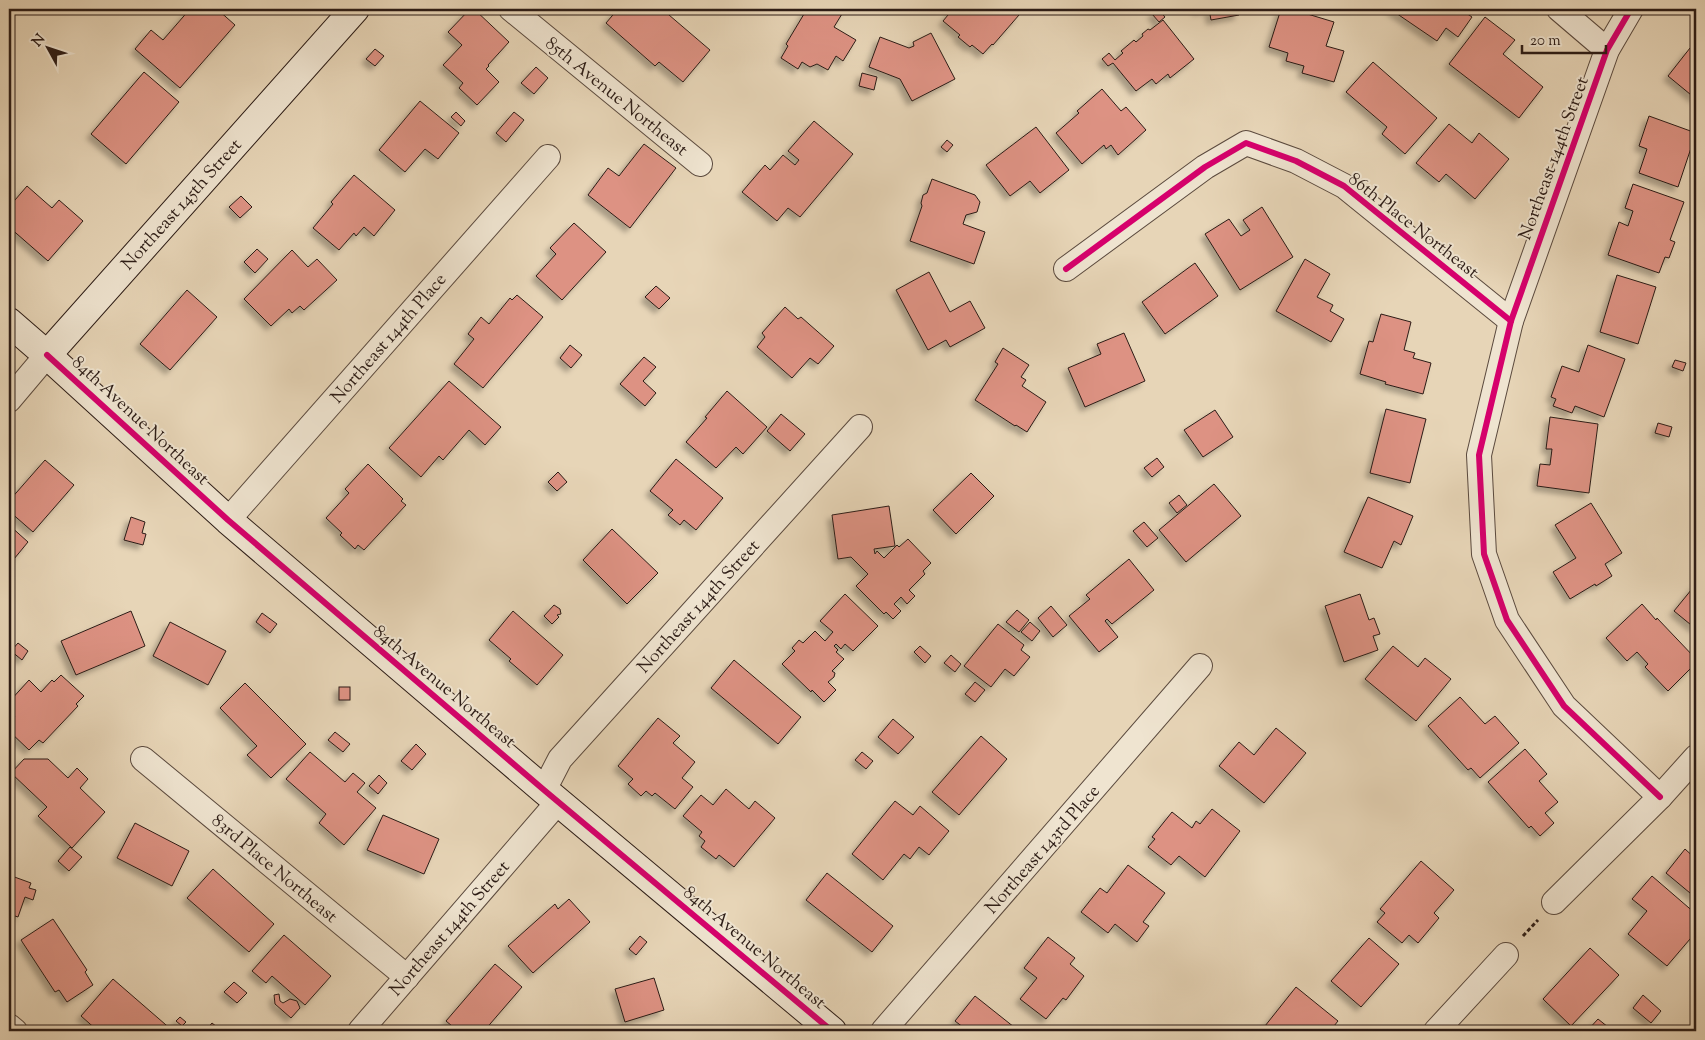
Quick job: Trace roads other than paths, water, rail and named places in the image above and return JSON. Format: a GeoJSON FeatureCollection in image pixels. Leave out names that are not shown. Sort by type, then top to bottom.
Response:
{"type":"FeatureCollection","features":[{"type":"Feature","properties":{"kind":"street","name":"Northeast 145th Street"},"geometry":{"type":"LineString","coordinates":[[9,400],[355,9]]}},
{"type":"Feature","properties":{"kind":"street","name":"85th Avenue Northeast"},"geometry":{"type":"LineString","coordinates":[[511,9],[700,164]]}},
{"type":"Feature","properties":{"kind":"street"},"geometry":{"type":"LineString","coordinates":[[1559,9],[1607,50]]}},
{"type":"Feature","properties":{"kind":"street","name":"Northeast 144th Street"},"geometry":{"type":"LineString","coordinates":[[1631,9],[1607,50],[1510,321],[1480,455],[1484,554],[1506,620],[1564,706],[1660,796]]}},
{"type":"Feature","properties":{"kind":"street","name":"86th Place Northeast"},"geometry":{"type":"LineString","coordinates":[[1066,268],[1205,167],[1246,142],[1296,161],[1344,186],[1510,321]]}},
{"type":"Feature","properties":{"kind":"street","name":"Northeast 144th Place"},"geometry":{"type":"LineString","coordinates":[[228,520],[548,157]]}},
{"type":"Feature","properties":{"kind":"street","name":"84th Avenue Northeast"},"geometry":{"type":"LineString","coordinates":[[9,322],[48,355],[228,520],[551,796],[832,1031]]}},
{"type":"Feature","properties":{"kind":"street","name":"Northeast 144th Street"},"geometry":{"type":"LineString","coordinates":[[360,1031],[407,977],[551,796],[560,759],[860,427]]}},
{"type":"Feature","properties":{"kind":"street","name":"Northeast 143rd Place"},"geometry":{"type":"LineString","coordinates":[[883,1031],[1200,666]]}},
{"type":"Feature","properties":{"kind":"street"},"geometry":{"type":"LineString","coordinates":[[1554,902],[1660,796],[1696,756]]}},
{"type":"Feature","properties":{"kind":"street","name":"83rd Place Northeast"},"geometry":{"type":"LineString","coordinates":[[143,759],[407,977]]}},
{"type":"Feature","properties":{"kind":"street"},"geometry":{"type":"LineString","coordinates":[[1436,1031],[1506,955]]}},
{"type":"Feature","properties":{"kind":"street"},"geometry":{"type":"LineString","coordinates":[[9,1026],[15,1031]]}}]}
